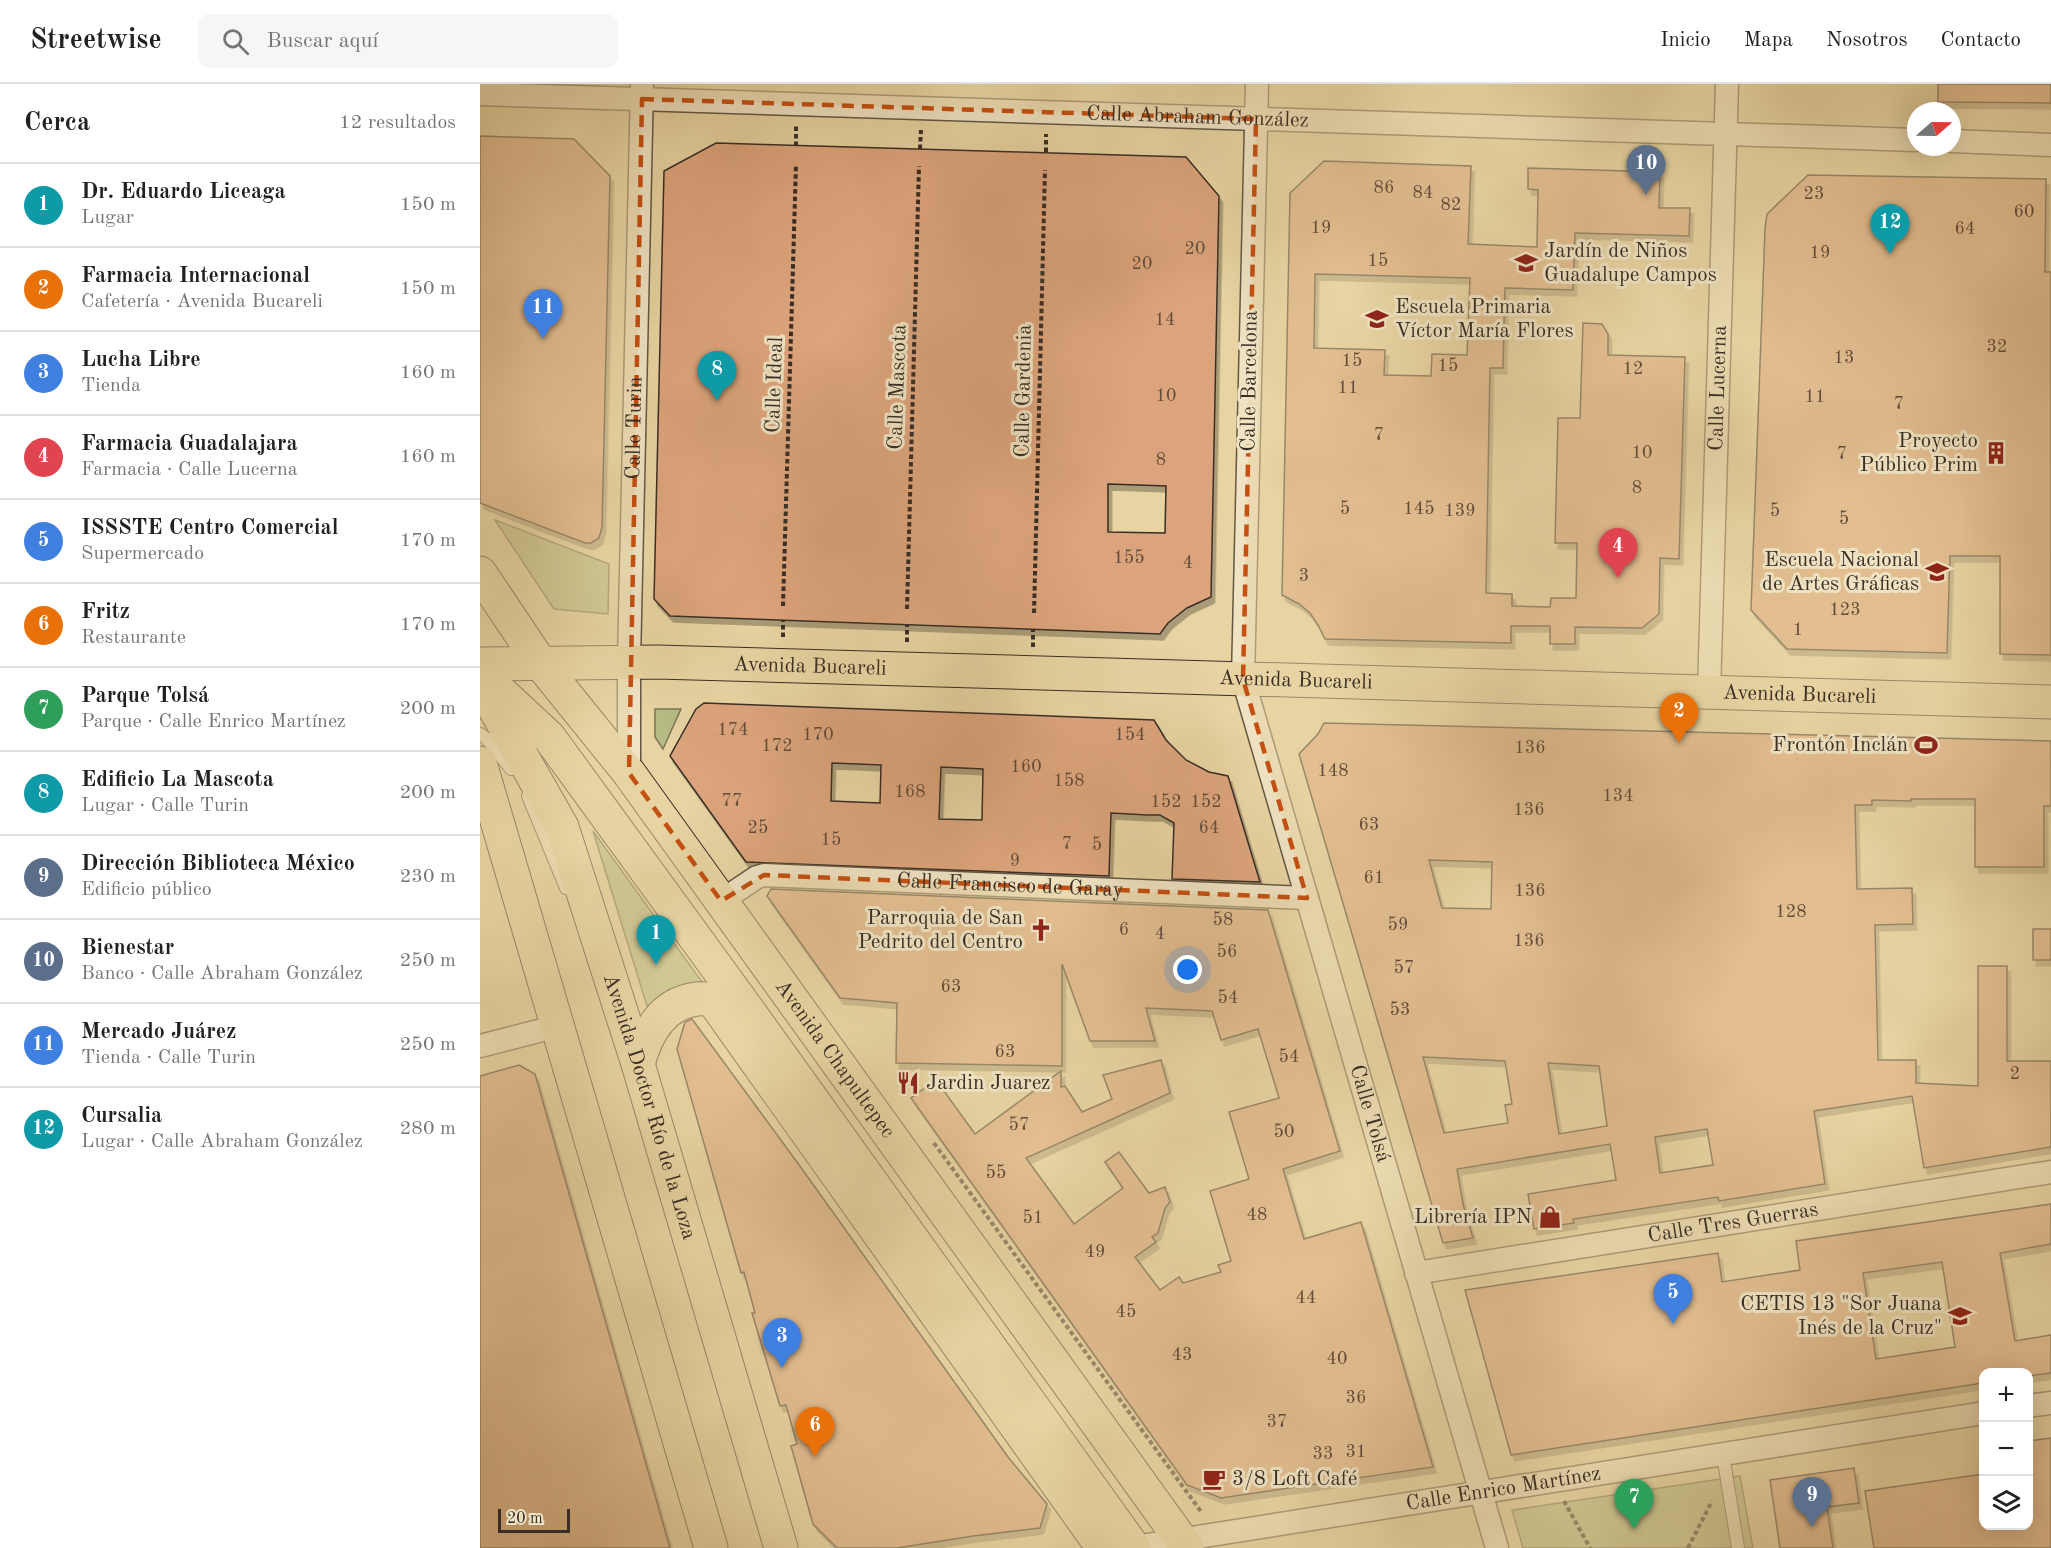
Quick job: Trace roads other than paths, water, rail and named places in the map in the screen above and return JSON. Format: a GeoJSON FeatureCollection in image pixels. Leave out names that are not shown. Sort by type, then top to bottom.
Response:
{"type":"FeatureCollection","features":[{"type":"Feature","properties":{"kind":"main road","name":"Avenida Chapultepec"},"geometry":{"type":"LineString","coordinates":[[480,573],[541,664],[629,772],[1184,1544]]}},
{"type":"Feature","properties":{"kind":"main road","name":"Avenida Bucareli"},"geometry":{"type":"LineString","coordinates":[[480,664],[629,662],[2051,702]]}},
{"type":"Feature","properties":{"kind":"main road","name":"Avenida Chapultepec"},"geometry":{"type":"LineString","coordinates":[[480,674],[549,737],[728,1001],[1123,1548]]}},
{"type":"Feature","properties":{"kind":"main road","name":"Avenida Doctor Río de la Loza"},"geometry":{"type":"LineString","coordinates":[[483,707],[562,827],[638,1064],[781,1548]]}},
{"type":"Feature","properties":{"kind":"main road"},"geometry":{"type":"LineString","coordinates":[[480,763],[711,1548]]}},
{"type":"Feature","properties":{"kind":"main road"},"geometry":{"type":"LineString","coordinates":[[638,1064],[644,1042],[654,1025],[668,1010],[686,1001],[728,1001]]}},
{"type":"Feature","properties":{"kind":"street","name":"Calle Barcelona"},"geometry":{"type":"LineString","coordinates":[[1243,679],[1257,84]]}},
{"type":"Feature","properties":{"kind":"street","name":"Calle Lucerna"},"geometry":{"type":"LineString","coordinates":[[1709,692],[1726,84]]}},
{"type":"Feature","properties":{"kind":"street","name":"Calle Abraham González"},"geometry":{"type":"LineString","coordinates":[[480,94],[642,92],[1256,119],[1907,140]]}},
{"type":"Feature","properties":{"kind":"street","name":"Calle Turin"},"geometry":{"type":"LineString","coordinates":[[629,772],[629,662],[642,92]]}},
{"type":"Feature","properties":{"kind":"street"},"geometry":{"type":"LineString","coordinates":[[1961,141],[2051,144]]}},
{"type":"Feature","properties":{"kind":"street","name":"Calle Tolsá"},"geometry":{"type":"LineString","coordinates":[[1243,679],[1497,1548]]}},
{"type":"Feature","properties":{"kind":"street","name":"Calle Francisco de Garay"},"geometry":{"type":"LineString","coordinates":[[721,901],[757,877],[764,875],[1307,898]]}},
{"type":"Feature","properties":{"kind":"street"},"geometry":{"type":"LineString","coordinates":[[480,1046],[558,1026]]}},
{"type":"Feature","properties":{"kind":"street","name":"Calle Tres Guerras"},"geometry":{"type":"LineString","coordinates":[[1416,1273],[2051,1172]]}},
{"type":"Feature","properties":{"kind":"street"},"geometry":{"type":"LineString","coordinates":[[2033,1405],[2051,1402]]}},
{"type":"Feature","properties":{"kind":"street","name":"Calle Enrico Martínez"},"geometry":{"type":"LineString","coordinates":[[1123,1548],[1184,1544],[1554,1481],[1725,1464],[1979,1414]]}},
{"type":"Feature","properties":{"kind":"lane"},"geometry":{"type":"LineString","coordinates":[[483,707],[523,729],[531,738]]}},
{"type":"Feature","properties":{"kind":"lane"},"geometry":{"type":"LineString","coordinates":[[483,707],[487,739],[519,781],[638,1064]]}},
{"type":"Feature","properties":{"kind":"lane"},"geometry":{"type":"LineString","coordinates":[[554,766],[585,802],[728,1001]]}},
{"type":"Feature","properties":{"kind":"lane"},"geometry":{"type":"LineString","coordinates":[[1725,1464],[1738,1548]]}},
{"type":"Feature","properties":{"kind":"place","name":"Bienestar"},"geometry":{"type":"Point","coordinates":[1646,195]}},
{"type":"Feature","properties":{"kind":"place","name":"Cursalia"},"geometry":{"type":"Point","coordinates":[1890,254]}},
{"type":"Feature","properties":{"kind":"place","name":"Jardín de Niños Guadalupe Campos"},"geometry":{"type":"Point","coordinates":[1526,263]}},
{"type":"Feature","properties":{"kind":"place","name":"Escuela Primaria Víctor María Flores"},"geometry":{"type":"Point","coordinates":[1377,319]}},
{"type":"Feature","properties":{"kind":"place","name":"Mercado Juárez"},"geometry":{"type":"Point","coordinates":[543,339]}},
{"type":"Feature","properties":{"kind":"place","name":"Edificio La Mascota"},"geometry":{"type":"Point","coordinates":[717,401]}},
{"type":"Feature","properties":{"kind":"place","name":"Proyecto Público Prim"},"geometry":{"type":"Point","coordinates":[1996,453]}},
{"type":"Feature","properties":{"kind":"place","name":"Escuela Nacional de Artes Gráficas"},"geometry":{"type":"Point","coordinates":[1937,572]}},
{"type":"Feature","properties":{"kind":"place","name":"Farmacia Guadalajara"},"geometry":{"type":"Point","coordinates":[1618,578]}},
{"type":"Feature","properties":{"kind":"place","name":"Farmacia Internacional"},"geometry":{"type":"Point","coordinates":[1679,743]}},
{"type":"Feature","properties":{"kind":"place","name":"Frontón Inclán"},"geometry":{"type":"Point","coordinates":[1926,745]}},
{"type":"Feature","properties":{"kind":"place","name":"Parroquia de San Pedrito del Centro"},"geometry":{"type":"Point","coordinates":[1041,930]}},
{"type":"Feature","properties":{"kind":"place","name":"Dr. Eduardo Liceaga"},"geometry":{"type":"Point","coordinates":[656,965]}},
{"type":"Feature","properties":{"kind":"place","name":"Jardin Juarez"},"geometry":{"type":"Point","coordinates":[908,1083]}},
{"type":"Feature","properties":{"kind":"place","name":"Librería IPN"},"geometry":{"type":"Point","coordinates":[1550,1217]}},
{"type":"Feature","properties":{"kind":"place","name":"CETIS 13 \"Sor Juana Inés de la Cruz\""},"geometry":{"type":"Point","coordinates":[1960,1316]}},
{"type":"Feature","properties":{"kind":"place","name":"ISSSTE Centro Comercial"},"geometry":{"type":"Point","coordinates":[1673,1324]}},
{"type":"Feature","properties":{"kind":"place","name":"Lucha Libre"},"geometry":{"type":"Point","coordinates":[782,1368]}},
{"type":"Feature","properties":{"kind":"place","name":"Fritz"},"geometry":{"type":"Point","coordinates":[815,1457]}},
{"type":"Feature","properties":{"kind":"place","name":"3/8 Loft Café"},"geometry":{"type":"Point","coordinates":[1214,1479]}},
{"type":"Feature","properties":{"kind":"place","name":"Dirección Biblioteca México"},"geometry":{"type":"Point","coordinates":[1812,1527]}},
{"type":"Feature","properties":{"kind":"place","name":"Parque Tolsá"},"geometry":{"type":"Point","coordinates":[1634,1529]}}]}
